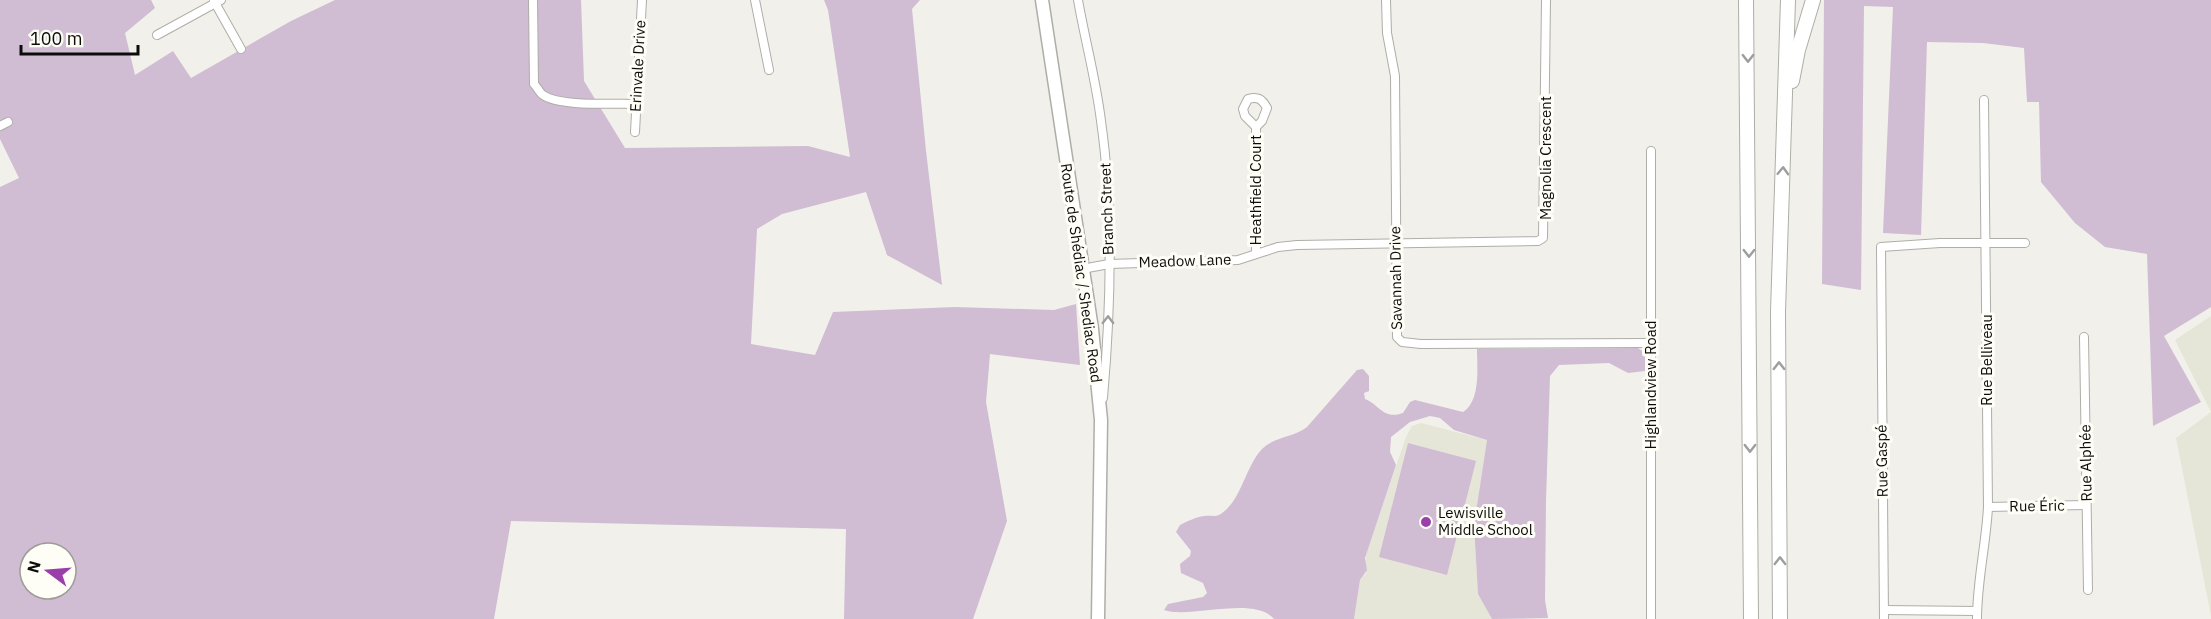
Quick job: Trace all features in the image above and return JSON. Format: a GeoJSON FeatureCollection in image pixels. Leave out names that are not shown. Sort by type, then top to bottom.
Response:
{"type":"FeatureCollection","features":[{"type":"Feature","properties":{"kind":"highway"},"geometry":{"type":"LineString","coordinates":[[1746,0],[1751,619]]}},
{"type":"Feature","properties":{"kind":"highway"},"geometry":{"type":"LineString","coordinates":[[1780,619],[1779,312],[1788,0]]}},
{"type":"Feature","properties":{"kind":"highway"},"geometry":{"type":"LineString","coordinates":[[1784,124],[1798,50],[1813,0]]}},
{"type":"Feature","properties":{"kind":"main road","name":"Route de Shédiac / Shediac Road"},"geometry":{"type":"LineString","coordinates":[[1042,0],[1092,329],[1101,420],[1098,619]]}},
{"type":"Feature","properties":{"kind":"street"},"geometry":{"type":"LineString","coordinates":[[533,0],[534,84],[543,95],[553,99],[579,102],[636,104]]}},
{"type":"Feature","properties":{"kind":"street","name":"Erinvale Drive"},"geometry":{"type":"LineString","coordinates":[[635,132],[642,0]]}},
{"type":"Feature","properties":{"kind":"street"},"geometry":{"type":"LineString","coordinates":[[755,0],[769,70]]}},
{"type":"Feature","properties":{"kind":"street","name":"Branch Street"},"geometry":{"type":"LineString","coordinates":[[1078,0],[1101,120],[1106,165],[1109,264],[1108,344],[1101,420]]}},
{"type":"Feature","properties":{"kind":"street","name":"Savannah Drive"},"geometry":{"type":"LineString","coordinates":[[1386,0],[1387,33],[1395,76],[1395,332],[1402,342],[1651,343]]}},
{"type":"Feature","properties":{"kind":"street","name":"Magnolia Crescent"},"geometry":{"type":"LineString","coordinates":[[1395,244],[1538,241],[1543,238],[1546,0]]}},
{"type":"Feature","properties":{"kind":"street"},"geometry":{"type":"LineString","coordinates":[[157,35],[216,1],[242,50]]}},
{"type":"Feature","properties":{"kind":"street","name":"Rue Belliveau"},"geometry":{"type":"LineString","coordinates":[[1977,615],[1979,573],[1986,541],[1988,507],[1984,100]]}},
{"type":"Feature","properties":{"kind":"street"},"geometry":{"type":"LineString","coordinates":[[0,126],[8,122]]}},
{"type":"Feature","properties":{"kind":"street","name":"Heathfield Court"},"geometry":{"type":"LineString","coordinates":[[1256,127],[1256,253]]}},
{"type":"Feature","properties":{"kind":"street","name":"Highlandview Road"},"geometry":{"type":"LineString","coordinates":[[1651,619],[1652,151]]}},
{"type":"Feature","properties":{"kind":"street"},"geometry":{"type":"LineString","coordinates":[[1987,242],[2025,243]]}},
{"type":"Feature","properties":{"kind":"street","name":"Rue Gaspé"},"geometry":{"type":"LineString","coordinates":[[1884,619],[1881,247],[1987,242]]}},
{"type":"Feature","properties":{"kind":"street","name":"Meadow Lane"},"geometry":{"type":"LineString","coordinates":[[1082,269],[1109,264],[1238,260],[1256,253],[1297,245],[1395,244]]}},
{"type":"Feature","properties":{"kind":"street","name":"Rue Alphée"},"geometry":{"type":"LineString","coordinates":[[2084,337],[2088,590]]}},
{"type":"Feature","properties":{"kind":"street","name":"Rue Éric"},"geometry":{"type":"LineString","coordinates":[[1988,507],[2086,505]]}},
{"type":"Feature","properties":{"kind":"street"},"geometry":{"type":"LineString","coordinates":[[1884,610],[1977,615]]}},
{"type":"Feature","properties":{"kind":"shaded area"},"geometry":{"type":"Polygon","coordinates":[[[0,0],[151,0],[155,8],[125,33],[135,75],[173,51],[191,78],[291,21],[335,0],[581,0],[584,81],[625,148],[808,146],[850,157],[828,10],[824,0],[920,0],[912,9],[942,285],[887,255],[866,192],[782,214],[757,229],[751,344],[815,355],[833,312],[955,307],[1054,310],[1076,304],[1080,365],[990,354],[986,402],[1007,521],[973,619],[844,619],[846,529],[511,521],[494,619],[0,619],[0,187],[19,178],[0,139],[0,0]]]}},
{"type":"Feature","properties":{"kind":"shaded area"},"geometry":{"type":"Polygon","coordinates":[[[1824,0],[2211,0],[2211,307],[2164,336],[2201,402],[2153,426],[2147,254],[2105,247],[2075,223],[2041,182],[2039,102],[2027,102],[2024,48],[1983,43],[1927,42],[1921,235],[1883,233],[1893,7],[1864,6],[1861,290],[1822,284],[1824,0]]]}},
{"type":"Feature","properties":{"kind":"shaded area"},"geometry":{"type":"Polygon","coordinates":[[[2211,316],[2211,412],[2175,340],[2211,316]]]}},
{"type":"Feature","properties":{"kind":"shaded area"},"geometry":{"type":"Polygon","coordinates":[[[1638,348],[1645,353],[1645,371],[1628,373],[1609,363],[1559,365],[1550,376],[1545,600],[1548,618],[1492,619],[1478,594],[1474,525],[1487,440],[1454,430],[1440,418],[1430,416],[1410,422],[1391,437],[1390,452],[1396,465],[1365,558],[1367,570],[1360,580],[1354,619],[1274,619],[1265,612],[1237,608],[1189,612],[1164,610],[1168,604],[1203,597],[1207,593],[1203,583],[1181,573],[1180,564],[1190,556],[1191,551],[1176,532],[1180,525],[1199,517],[1219,515],[1226,509],[1238,494],[1251,465],[1262,449],[1307,427],[1357,370],[1363,369],[1369,376],[1369,391],[1364,393],[1365,399],[1391,415],[1403,413],[1410,402],[1415,400],[1463,412],[1469,407],[1475,392],[1477,349],[1638,348]]]}},
{"type":"Feature","properties":{"kind":"shaded area"},"geometry":{"type":"Polygon","coordinates":[[[2211,412],[2211,616],[2176,438],[2211,412]]]}},
{"type":"Feature","properties":{"kind":"shaded area","name":"Lewisville Middle School"},"geometry":{"type":"Polygon","coordinates":[[[1421,423],[1487,440],[1474,525],[1478,594],[1492,619],[1354,619],[1360,580],[1366,573],[1366,554],[1406,437],[1412,426],[1421,423]]]}},
{"type":"Feature","properties":{"kind":"shaded area"},"geometry":{"type":"Polygon","coordinates":[[[1408,443],[1476,461],[1447,575],[1379,557],[1408,443]]]}},
{"type":"Feature","properties":{"kind":"place","name":"Lewisville Middle School"},"geometry":{"type":"Point","coordinates":[1426,522]}}]}
